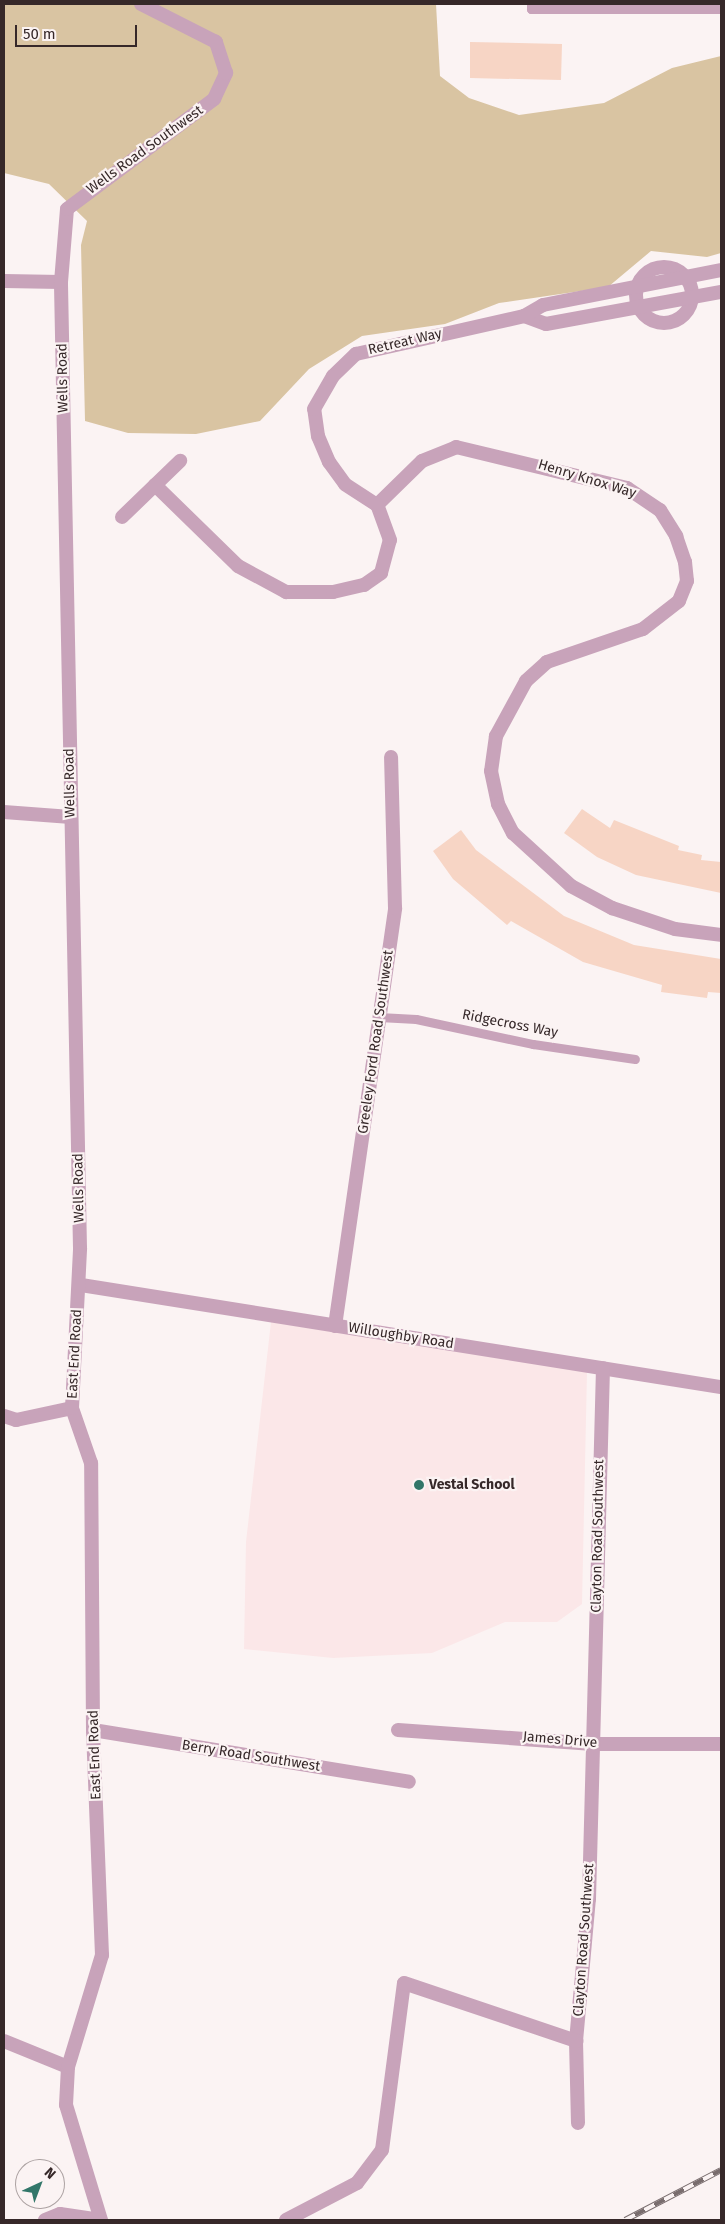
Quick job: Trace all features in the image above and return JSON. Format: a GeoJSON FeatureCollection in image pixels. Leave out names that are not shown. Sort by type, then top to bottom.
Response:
{"type":"FeatureCollection","features":[{"type":"Feature","properties":{"kind":"street","name":"Wells Road Southwest"},"geometry":{"type":"LineString","coordinates":[[61,282],[67,209],[122,164],[170,134],[222,88],[226,73],[216,42],[141,4]]}},
{"type":"Feature","properties":{"kind":"street"},"geometry":{"type":"LineString","coordinates":[[640,310],[636,289],[648,272],[658,267],[679,271],[687,278],[692,301]]}},
{"type":"Feature","properties":{"kind":"street"},"geometry":{"type":"LineString","coordinates":[[687,278],[721,270]]}},
{"type":"Feature","properties":{"kind":"street"},"geometry":{"type":"LineString","coordinates":[[4,281],[61,282]]}},
{"type":"Feature","properties":{"kind":"street","name":"Wells Road"},"geometry":{"type":"LineString","coordinates":[[61,282],[80,1284]]}},
{"type":"Feature","properties":{"kind":"street","name":"Retreat Way"},"geometry":{"type":"LineString","coordinates":[[377,505],[345,484],[318,436],[314,409],[337,371],[356,354],[524,316],[543,305],[636,289]]}},
{"type":"Feature","properties":{"kind":"street"},"geometry":{"type":"LineString","coordinates":[[524,316],[546,324],[692,301],[721,292]]}},
{"type":"Feature","properties":{"kind":"street","name":"Henry Knox Way"},"geometry":{"type":"LineString","coordinates":[[377,505],[422,461],[456,447],[627,488],[646,497],[660,510],[676,536],[685,562],[687,581],[679,601],[643,629],[547,662],[526,681],[496,736],[492,771],[498,804],[513,833],[571,886],[612,908],[675,929],[721,935]]}},
{"type":"Feature","properties":{"kind":"street"},"geometry":{"type":"LineString","coordinates":[[122,517],[180,461]]}},
{"type":"Feature","properties":{"kind":"street"},"geometry":{"type":"LineString","coordinates":[[156,485],[238,566],[286,592],[333,592],[364,586],[381,573],[390,540],[377,505]]}},
{"type":"Feature","properties":{"kind":"street","name":"Greeley Ford Road Southwest"},"geometry":{"type":"LineString","coordinates":[[335,1326],[395,908],[391,757]]}},
{"type":"Feature","properties":{"kind":"street"},"geometry":{"type":"LineString","coordinates":[[4,812],[71,817]]}},
{"type":"Feature","properties":{"kind":"street","name":"Willoughby Road"},"geometry":{"type":"LineString","coordinates":[[80,1284],[721,1387]]}},
{"type":"Feature","properties":{"kind":"street","name":"East End Road"},"geometry":{"type":"LineString","coordinates":[[80,1284],[72,1408],[91,1463],[93,1730],[102,1955],[68,2067],[66,2105],[101,2220]]}},
{"type":"Feature","properties":{"kind":"street","name":"Clayton Road Southwest"},"geometry":{"type":"LineString","coordinates":[[578,2122],[576,2040],[589,1899],[603,1368]]}},
{"type":"Feature","properties":{"kind":"street"},"geometry":{"type":"LineString","coordinates":[[4,1416],[16,1420],[72,1408]]}},
{"type":"Feature","properties":{"kind":"street","name":"Berry Road Southwest"},"geometry":{"type":"LineString","coordinates":[[93,1730],[409,1782]]}},
{"type":"Feature","properties":{"kind":"street","name":"James Drive"},"geometry":{"type":"LineString","coordinates":[[398,1730],[593,1744],[721,1744]]}},
{"type":"Feature","properties":{"kind":"street"},"geometry":{"type":"LineString","coordinates":[[286,2220],[357,2183],[382,2150],[404,1983],[576,2040]]}},
{"type":"Feature","properties":{"kind":"street"},"geometry":{"type":"LineString","coordinates":[[4,2041],[68,2067]]}},
{"type":"Feature","properties":{"kind":"street"},"geometry":{"type":"LineString","coordinates":[[45,2220],[60,2214],[101,2220]]}},
{"type":"Feature","properties":{"kind":"lane"},"geometry":{"type":"LineString","coordinates":[[531,4],[531,9],[721,9]]}},
{"type":"Feature","properties":{"kind":"lane","name":"Ridgecross Way"},"geometry":{"type":"LineString","coordinates":[[379,1017],[416,1020],[533,1044],[636,1059]]}},
{"type":"Feature","properties":{"kind":"shaded area"},"geometry":{"type":"Polygon","coordinates":[[[4,4],[436,4],[440,76],[469,98],[519,115],[604,103],[672,68],[721,56],[721,253],[707,257],[651,251],[608,287],[499,303],[445,324],[362,336],[309,369],[260,421],[196,434],[128,433],[85,421],[81,245],[87,221],[49,184],[4,173],[4,4]]]}},
{"type":"Feature","properties":{"kind":"shaded area","name":"Vestal School"},"geometry":{"type":"Polygon","coordinates":[[[271,1322],[587,1372],[582,1604],[557,1622],[505,1622],[432,1653],[333,1658],[244,1649],[246,1542],[271,1322]]]}},
{"type":"Feature","properties":{"kind":"building"},"geometry":{"type":"Polygon","coordinates":[[[470,42],[562,44],[561,80],[470,78],[470,42]]]}},
{"type":"Feature","properties":{"kind":"building"},"geometry":{"type":"Polygon","coordinates":[[[582,809],[610,828],[614,820],[679,846],[678,850],[702,855],[701,860],[721,862],[721,893],[636,875],[597,857],[564,833],[582,809]]]}},
{"type":"Feature","properties":{"kind":"building"},"geometry":{"type":"Polygon","coordinates":[[[461,830],[476,850],[564,916],[634,945],[721,959],[721,993],[708,992],[707,998],[661,992],[662,985],[583,962],[511,921],[507,925],[453,879],[433,851],[461,830]]]}},
{"type":"Feature","properties":{"kind":"railway"},"geometry":{"type":"LineString","coordinates":[[625,2220],[721,2170]]}},
{"type":"Feature","properties":{"kind":"place","name":"Vestal School"},"geometry":{"type":"Point","coordinates":[419,1485]}}]}
